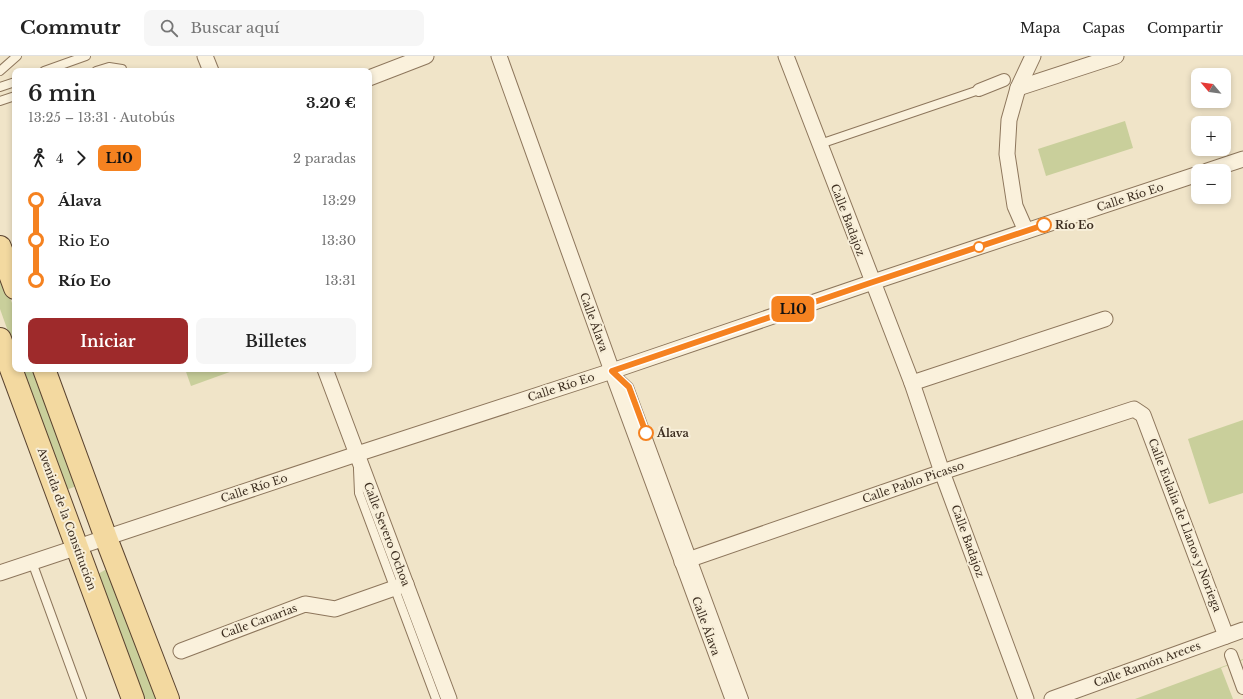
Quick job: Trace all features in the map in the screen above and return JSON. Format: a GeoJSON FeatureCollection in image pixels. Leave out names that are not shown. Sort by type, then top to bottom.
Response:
{"type":"FeatureCollection","features":[{"type":"Feature","properties":{"kind":"main road"},"geometry":{"type":"LineString","coordinates":[[0,247],[12,280]]}},
{"type":"Feature","properties":{"kind":"main road","name":"Avenida de la Constitución"},"geometry":{"type":"LineString","coordinates":[[0,339],[12,371]]}},
{"type":"Feature","properties":{"kind":"main road","name":"Avenida de la Constitución"},"geometry":{"type":"LineString","coordinates":[[12,372],[133,699]]}},
{"type":"Feature","properties":{"kind":"main road"},"geometry":{"type":"LineString","coordinates":[[45,372],[106,538],[168,699]]}},
{"type":"Feature","properties":{"kind":"street"},"geometry":{"type":"LineString","coordinates":[[205,56],[210,68]]}},
{"type":"Feature","properties":{"kind":"street"},"geometry":{"type":"LineString","coordinates":[[372,77],[426,56]]}},
{"type":"Feature","properties":{"kind":"street","name":"Calle Álava"},"geometry":{"type":"LineString","coordinates":[[500,56],[612,371],[687,560],[733,699]]}},
{"type":"Feature","properties":{"kind":"street","name":"Calle Badajoz"},"geometry":{"type":"LineString","coordinates":[[786,56],[912,383],[942,472],[1026,699]]}},
{"type":"Feature","properties":{"kind":"street"},"geometry":{"type":"LineString","coordinates":[[1026,231],[1015,206],[1007,154],[1009,120],[1018,88],[1033,56]]}},
{"type":"Feature","properties":{"kind":"street"},"geometry":{"type":"LineString","coordinates":[[1018,88],[1116,56]]}},
{"type":"Feature","properties":{"kind":"street"},"geometry":{"type":"LineString","coordinates":[[979,90],[1004,80]]}},
{"type":"Feature","properties":{"kind":"street"},"geometry":{"type":"LineString","coordinates":[[1228,164],[1243,159]]}},
{"type":"Feature","properties":{"kind":"street","name":"Calle Río Eo"},"geometry":{"type":"LineString","coordinates":[[0,573],[612,371],[1191,176]]}},
{"type":"Feature","properties":{"kind":"street"},"geometry":{"type":"LineString","coordinates":[[912,383],[1105,318]]}},
{"type":"Feature","properties":{"kind":"street","name":"Calle Severo Ochoa"},"geometry":{"type":"LineString","coordinates":[[326,372],[357,454],[400,586],[449,699]]}},
{"type":"Feature","properties":{"kind":"street","name":"Calle Pablo Picasso"},"geometry":{"type":"LineString","coordinates":[[687,560],[942,472],[1134,409],[1143,415]]}},
{"type":"Feature","properties":{"kind":"street","name":"Calle Eulalia de Llanos y Noriega"},"geometry":{"type":"LineString","coordinates":[[1143,415],[1226,636]]}},
{"type":"Feature","properties":{"kind":"street","name":"Calle Canarias"},"geometry":{"type":"LineString","coordinates":[[181,651],[305,604],[335,609],[400,586]]}},
{"type":"Feature","properties":{"kind":"street","name":"Calle Ramón Areces"},"geometry":{"type":"LineString","coordinates":[[1052,699],[1243,630]]}},
{"type":"Feature","properties":{"kind":"street"},"geometry":{"type":"LineString","coordinates":[[1231,655],[1243,688]]}},
{"type":"Feature","properties":{"kind":"lane"},"geometry":{"type":"LineString","coordinates":[[0,71],[17,56]]}},
{"type":"Feature","properties":{"kind":"lane"},"geometry":{"type":"LineString","coordinates":[[52,68],[86,56]]}},
{"type":"Feature","properties":{"kind":"lane"},"geometry":{"type":"LineString","coordinates":[[105,68],[115,68]]}},
{"type":"Feature","properties":{"kind":"lane"},"geometry":{"type":"LineString","coordinates":[[0,87],[12,83]]}},
{"type":"Feature","properties":{"kind":"lane"},"geometry":{"type":"LineString","coordinates":[[820,144],[979,90]]}},
{"type":"Feature","properties":{"kind":"lane"},"geometry":{"type":"LineString","coordinates":[[0,101],[12,97]]}},
{"type":"Feature","properties":{"kind":"lane"},"geometry":{"type":"LineString","coordinates":[[687,560],[744,699]]}},
{"type":"Feature","properties":{"kind":"lane"},"geometry":{"type":"LineString","coordinates":[[32,562],[82,699]]}},
{"type":"Feature","properties":{"kind":"lane"},"geometry":{"type":"LineString","coordinates":[[400,586],[436,699]]}},
{"type":"Feature","properties":{"kind":"green space"},"geometry":{"type":"Polygon","coordinates":[[[1125,121],[1133,148],[1046,176],[1038,149],[1125,121]]]}},
{"type":"Feature","properties":{"kind":"green space"},"geometry":{"type":"Polygon","coordinates":[[[0,271],[12,303],[12,343],[0,309],[0,271]]]}},
{"type":"Feature","properties":{"kind":"green space"},"geometry":{"type":"Polygon","coordinates":[[[23,372],[37,372],[79,485],[66,490],[23,372]]]}},
{"type":"Feature","properties":{"kind":"green space"},"geometry":{"type":"Polygon","coordinates":[[[186,372],[230,372],[191,386],[186,372]]]}},
{"type":"Feature","properties":{"kind":"green space"},"geometry":{"type":"Polygon","coordinates":[[[1243,420],[1243,493],[1209,504],[1188,439],[1243,420]]]}},
{"type":"Feature","properties":{"kind":"green space"},"geometry":{"type":"Polygon","coordinates":[[[108,570],[158,699],[141,699],[98,574],[108,570]]]}},
{"type":"Feature","properties":{"kind":"green space"},"geometry":{"type":"Polygon","coordinates":[[[1243,659],[1221,668],[1233,699],[1135,699],[1243,659]]]}},
{"type":"Feature","properties":{"kind":"bus line","name":"L10"},"geometry":{"type":"LineString","coordinates":[[646,433],[629,387],[612,371],[1044,225]]}},
{"type":"Feature","properties":{"kind":"place","name":"Río Eo"},"geometry":{"type":"Point","coordinates":[1044,225]}},
{"type":"Feature","properties":{"kind":"place","name":"Álava"},"geometry":{"type":"Point","coordinates":[646,433]}}]}
